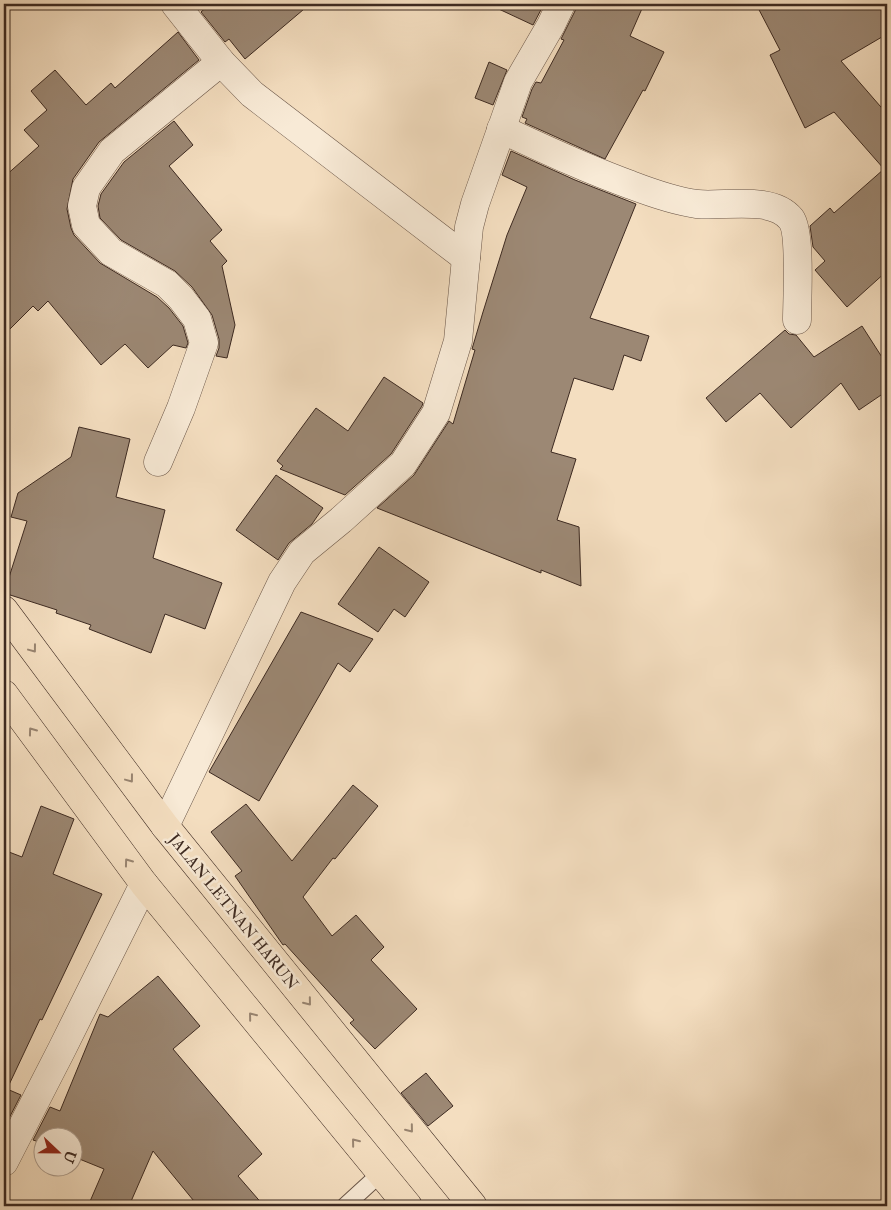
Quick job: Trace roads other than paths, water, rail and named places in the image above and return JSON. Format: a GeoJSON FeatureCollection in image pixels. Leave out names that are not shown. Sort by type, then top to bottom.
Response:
{"type":"FeatureCollection","features":[{"type":"Feature","properties":{"kind":"main road","name":"JALAN LETNAN HARUN"},"geometry":{"type":"LineString","coordinates":[[4,610],[165,826],[473,1206]]}},
{"type":"Feature","properties":{"kind":"main road"},"geometry":{"type":"LineString","coordinates":[[4,694],[144,884],[408,1206]]}},
{"type":"Feature","properties":{"kind":"street"},"geometry":{"type":"LineString","coordinates":[[175,4],[222,62],[252,94],[466,258]]}},
{"type":"Feature","properties":{"kind":"street"},"geometry":{"type":"LineString","coordinates":[[165,826],[282,582],[302,552],[403,464],[436,413],[458,341],[469,228],[475,204],[518,82],[561,4]]}},
{"type":"Feature","properties":{"kind":"street"},"geometry":{"type":"LineString","coordinates":[[158,462],[181,408],[204,342],[197,319],[167,284],[110,252],[86,226],[82,206],[86,188],[112,151],[222,62]]}},
{"type":"Feature","properties":{"kind":"street"},"geometry":{"type":"LineString","coordinates":[[502,129],[592,171],[662,196],[696,204],[768,205],[782,209],[792,221],[796,235],[797,320]]}},
{"type":"Feature","properties":{"kind":"street"},"geometry":{"type":"LineString","coordinates":[[4,1162],[144,884]]}},
{"type":"Feature","properties":{"kind":"lane"},"geometry":{"type":"LineString","coordinates":[[345,1206],[380,1173]]}}]}
